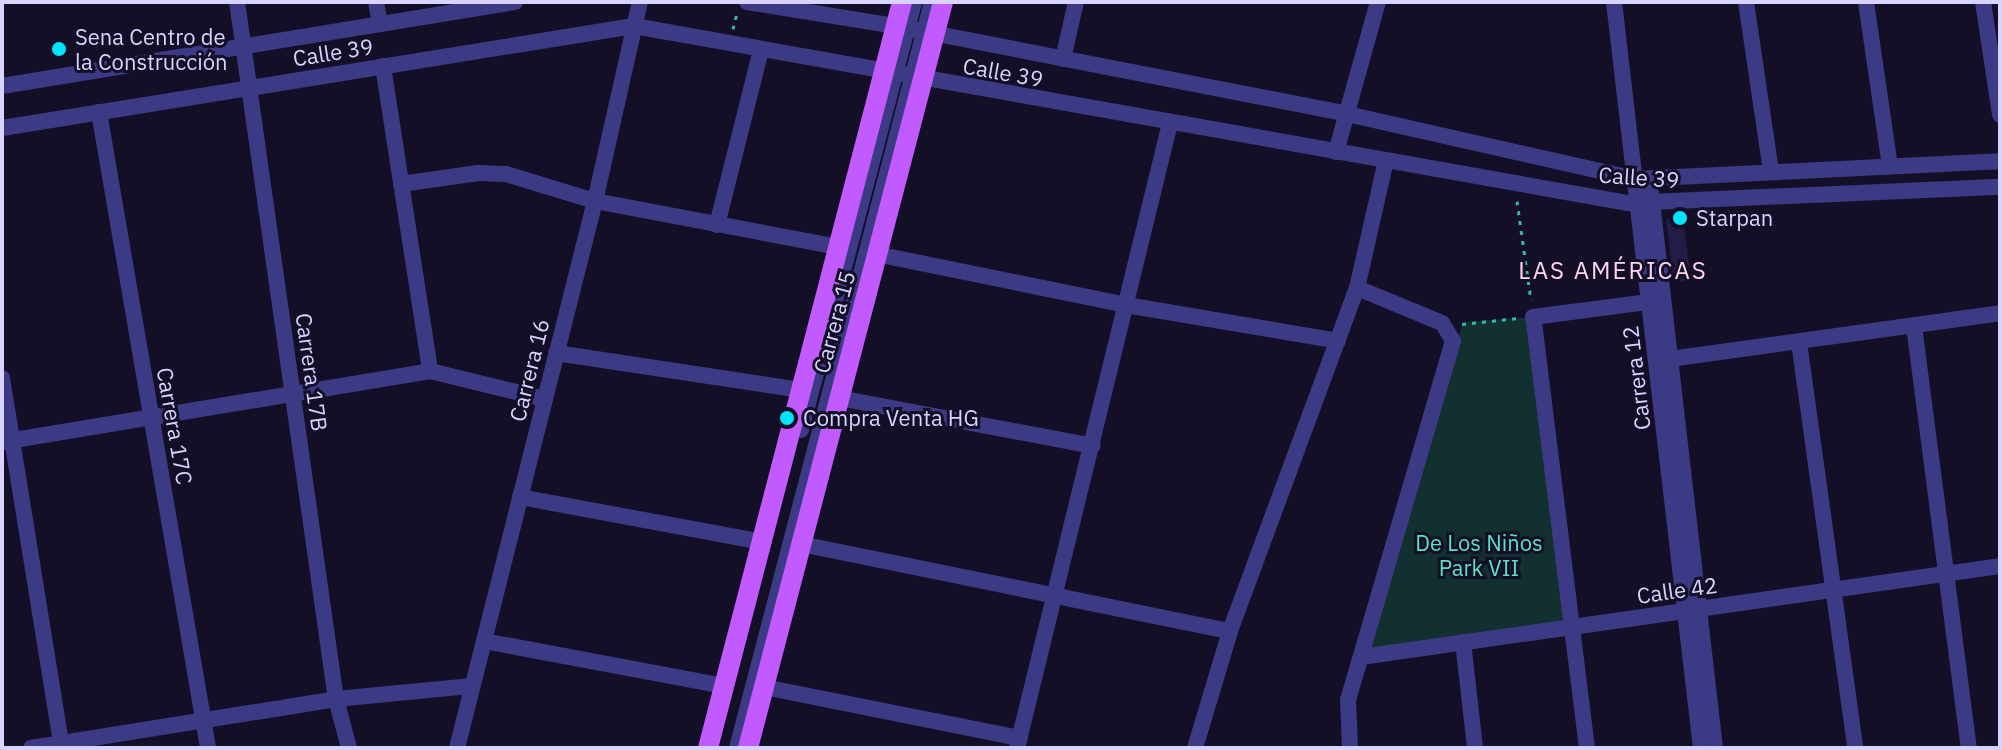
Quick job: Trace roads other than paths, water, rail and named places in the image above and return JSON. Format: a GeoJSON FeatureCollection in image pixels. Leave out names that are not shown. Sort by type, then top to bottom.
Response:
{"type":"FeatureCollection","features":[{"type":"Feature","properties":{"kind":"main road","name":"Carrera 15"},"geometry":{"type":"LineString","coordinates":[[748,748],[918,79],[916,30],[902,2]]}},
{"type":"Feature","properties":{"kind":"main road","name":"Carrera 15"},"geometry":{"type":"LineString","coordinates":[[708,748],[839,247],[890,74],[916,30],[943,2]]}},
{"type":"Feature","properties":{"kind":"street","name":"Carrera 17B"},"geometry":{"type":"LineString","coordinates":[[237,2],[336,699],[349,748]]}},
{"type":"Feature","properties":{"kind":"street"},"geometry":{"type":"LineString","coordinates":[[376,2],[380,24]]}},
{"type":"Feature","properties":{"kind":"street","name":"Calle 39"},"geometry":{"type":"LineString","coordinates":[[2,86],[515,2]]}},
{"type":"Feature","properties":{"kind":"street","name":"Carrera 16"},"geometry":{"type":"LineString","coordinates":[[457,748],[595,201],[640,2]]}},
{"type":"Feature","properties":{"kind":"street"},"geometry":{"type":"LineString","coordinates":[[914,2],[916,30]]}},
{"type":"Feature","properties":{"kind":"street"},"geometry":{"type":"LineString","coordinates":[[916,30],[932,2]]}},
{"type":"Feature","properties":{"kind":"street"},"geometry":{"type":"LineString","coordinates":[[1063,59],[1076,2]]}},
{"type":"Feature","properties":{"kind":"street"},"geometry":{"type":"LineString","coordinates":[[1336,152],[1378,2]]}},
{"type":"Feature","properties":{"kind":"street","name":"Carrera 12"},"geometry":{"type":"LineString","coordinates":[[1614,2],[1643,180],[1649,302],[1692,610],[1715,748]]}},
{"type":"Feature","properties":{"kind":"street"},"geometry":{"type":"LineString","coordinates":[[1746,2],[1771,171]]}},
{"type":"Feature","properties":{"kind":"street"},"geometry":{"type":"LineString","coordinates":[[1866,2],[1890,166]]}},
{"type":"Feature","properties":{"kind":"street"},"geometry":{"type":"LineString","coordinates":[[1983,2],[2000,115]]}},
{"type":"Feature","properties":{"kind":"street","name":"Calle 39"},"geometry":{"type":"LineString","coordinates":[[743,5],[766,4],[916,30],[1347,114],[1643,180],[2000,161]]}},
{"type":"Feature","properties":{"kind":"street","name":"Calle 39"},"geometry":{"type":"LineString","coordinates":[[2,128],[634,26],[918,79],[1645,204],[2000,187]]}},
{"type":"Feature","properties":{"kind":"street"},"geometry":{"type":"LineString","coordinates":[[717,225],[761,50]]}},
{"type":"Feature","properties":{"kind":"street"},"geometry":{"type":"LineString","coordinates":[[383,66],[430,371]]}},
{"type":"Feature","properties":{"kind":"street"},"geometry":{"type":"LineString","coordinates":[[717,748],[890,74]]}},
{"type":"Feature","properties":{"kind":"street"},"geometry":{"type":"LineString","coordinates":[[737,748],[918,79]]}},
{"type":"Feature","properties":{"kind":"street","name":"Carrera 17C"},"geometry":{"type":"LineString","coordinates":[[99,112],[208,748]]}},
{"type":"Feature","properties":{"kind":"street"},"geometry":{"type":"LineString","coordinates":[[764,687],[1019,743],[1170,123]]}},
{"type":"Feature","properties":{"kind":"street"},"geometry":{"type":"LineString","coordinates":[[1195,748],[1230,631],[1357,288],[1386,160]]}},
{"type":"Feature","properties":{"kind":"street"},"geometry":{"type":"LineString","coordinates":[[401,184],[478,173],[506,174],[595,201],[839,247]]}},
{"type":"Feature","properties":{"kind":"street","name":"Carrera 12"},"geometry":{"type":"LineString","coordinates":[[1645,204],[1670,359],[1701,748]]}},
{"type":"Feature","properties":{"kind":"street"},"geometry":{"type":"LineString","coordinates":[[876,254],[1126,305],[1338,341]]}},
{"type":"Feature","properties":{"kind":"street"},"geometry":{"type":"LineString","coordinates":[[1350,748],[1348,700],[1453,348],[1446,325],[1357,288]]}},
{"type":"Feature","properties":{"kind":"street"},"geometry":{"type":"LineString","coordinates":[[1587,748],[1533,317],[1649,302]]}},
{"type":"Feature","properties":{"kind":"street"},"geometry":{"type":"LineString","coordinates":[[1670,359],[2000,313]]}},
{"type":"Feature","properties":{"kind":"street"},"geometry":{"type":"LineString","coordinates":[[1914,326],[1969,748]]}},
{"type":"Feature","properties":{"kind":"street"},"geometry":{"type":"LineString","coordinates":[[1799,342],[1855,748]]}},
{"type":"Feature","properties":{"kind":"street"},"geometry":{"type":"LineString","coordinates":[[556,353],[802,390]]}},
{"type":"Feature","properties":{"kind":"street"},"geometry":{"type":"LineString","coordinates":[[7,442],[430,371],[545,399]]}},
{"type":"Feature","properties":{"kind":"street"},"geometry":{"type":"LineString","coordinates":[[2,378],[7,442],[62,746]]}},
{"type":"Feature","properties":{"kind":"street"},"geometry":{"type":"LineString","coordinates":[[839,398],[1092,446]]}},
{"type":"Feature","properties":{"kind":"street"},"geometry":{"type":"LineString","coordinates":[[520,497],[763,542]]}},
{"type":"Feature","properties":{"kind":"street"},"geometry":{"type":"LineString","coordinates":[[801,544],[1056,593],[1230,631]]}},
{"type":"Feature","properties":{"kind":"street","name":"Calle 42"},"geometry":{"type":"LineString","coordinates":[[1361,657],[2000,566]]}},
{"type":"Feature","properties":{"kind":"street"},"geometry":{"type":"LineString","coordinates":[[484,641],[725,686]]}},
{"type":"Feature","properties":{"kind":"street"},"geometry":{"type":"LineString","coordinates":[[1463,642],[1475,748]]}},
{"type":"Feature","properties":{"kind":"street"},"geometry":{"type":"LineString","coordinates":[[31,748],[62,746],[336,699],[472,686]]}},
{"type":"Feature","properties":{"kind":"place","name":"Sena Centro de la Construcción"},"geometry":{"type":"Point","coordinates":[59,49]}},
{"type":"Feature","properties":{"kind":"place","name":"Starpan"},"geometry":{"type":"Point","coordinates":[1680,218]}},
{"type":"Feature","properties":{"kind":"place","name":"Compra Venta HG"},"geometry":{"type":"Point","coordinates":[787,418]}},
{"type":"Feature","properties":{"kind":"district","name":"LAS AMÉRICAS"},"geometry":{"type":"Point","coordinates":[1613,271]}},
{"type":"Feature","properties":{"kind":"park label","name":"De Los Niños Park VII"},"geometry":{"type":"Point","coordinates":[1479,554]}}]}
